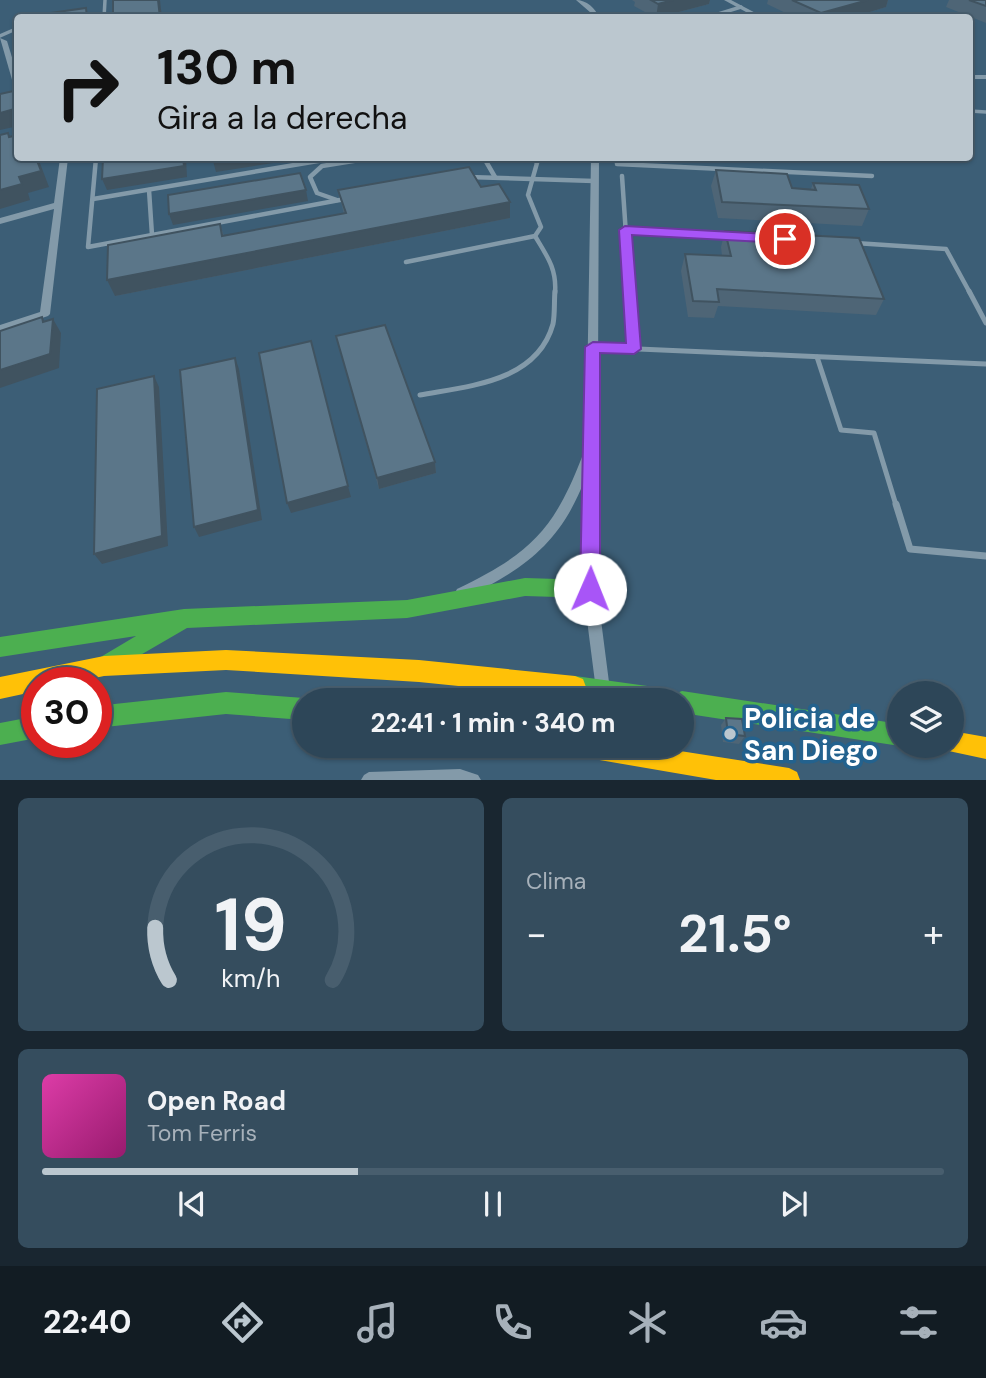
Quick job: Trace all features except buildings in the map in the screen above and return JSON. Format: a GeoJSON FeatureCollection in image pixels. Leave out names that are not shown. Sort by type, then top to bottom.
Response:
{"type":"FeatureCollection","features":[{"type":"Feature","properties":{"kind":"main road"},"geometry":{"type":"LineString","coordinates":[[0,647],[184,619],[407,609],[525,587],[590,589]]}},
{"type":"Feature","properties":{"kind":"main road"},"geometry":{"type":"LineString","coordinates":[[104,666],[184,619]]}},
{"type":"Feature","properties":{"kind":"main road"},"geometry":{"type":"LineString","coordinates":[[0,688],[104,666],[226,660],[419,671],[549,688]]}},
{"type":"Feature","properties":{"kind":"main road"},"geometry":{"type":"LineString","coordinates":[[112,715],[226,703],[292,708]]}},
{"type":"Feature","properties":{"kind":"main road"},"geometry":{"type":"LineString","coordinates":[[694,704],[887,732]]}},
{"type":"Feature","properties":{"kind":"main road"},"geometry":{"type":"LineString","coordinates":[[0,734],[21,730]]}},
{"type":"Feature","properties":{"kind":"main road"},"geometry":{"type":"LineString","coordinates":[[964,744],[986,748]]}},
{"type":"Feature","properties":{"kind":"main road"},"geometry":{"type":"LineString","coordinates":[[667,758],[789,779]]}},
{"type":"Feature","properties":{"kind":"street"},"geometry":{"type":"LineString","coordinates":[[579,0],[595,14]]}},
{"type":"Feature","properties":{"kind":"street"},"geometry":{"type":"LineString","coordinates":[[727,0],[754,14]]}},
{"type":"Feature","properties":{"kind":"street"},"geometry":{"type":"LineString","coordinates":[[0,38],[4,41],[14,77]]}},
{"type":"Feature","properties":{"kind":"street"},"geometry":{"type":"LineString","coordinates":[[9,94],[14,92]]}},
{"type":"Feature","properties":{"kind":"street"},"geometry":{"type":"LineString","coordinates":[[0,329],[45,314],[64,161]]}},
{"type":"Feature","properties":{"kind":"street"},"geometry":{"type":"LineString","coordinates":[[595,161],[590,589],[602,688]]}},
{"type":"Feature","properties":{"kind":"street"},"geometry":{"type":"LineString","coordinates":[[0,221],[58,205]]}},
{"type":"Feature","properties":{"kind":"street"},"geometry":{"type":"LineString","coordinates":[[441,603],[489,580],[528,557],[554,530],[574,496],[592,447]]}},
{"type":"Feature","properties":{"kind":"street"},"geometry":{"type":"LineString","coordinates":[[369,779],[473,779]]}},
{"type":"Feature","properties":{"kind":"lane"},"geometry":{"type":"LineString","coordinates":[[718,14],[741,7]]}},
{"type":"Feature","properties":{"kind":"lane"},"geometry":{"type":"LineString","coordinates":[[96,161],[88,247],[353,198]]}},
{"type":"Feature","properties":{"kind":"lane"},"geometry":{"type":"LineString","coordinates":[[93,199],[299,161]]}},
{"type":"Feature","properties":{"kind":"lane"},"geometry":{"type":"LineString","coordinates":[[339,200],[317,193],[310,177],[322,166],[353,161]]}},
{"type":"Feature","properties":{"kind":"lane"},"geometry":{"type":"LineString","coordinates":[[486,161],[495,177]]}},
{"type":"Feature","properties":{"kind":"lane"},"geometry":{"type":"LineString","coordinates":[[406,262],[535,236],[541,227],[528,195],[535,161]]}},
{"type":"Feature","properties":{"kind":"lane"},"geometry":{"type":"LineString","coordinates":[[617,161],[617,164],[872,176]]}},
{"type":"Feature","properties":{"kind":"lane"},"geometry":{"type":"LineString","coordinates":[[96,165],[108,163]]}},
{"type":"Feature","properties":{"kind":"lane"},"geometry":{"type":"LineString","coordinates":[[621,176],[634,349]]}},
{"type":"Feature","properties":{"kind":"lane"},"geometry":{"type":"LineString","coordinates":[[462,178],[594,181]]}},
{"type":"Feature","properties":{"kind":"lane"},"geometry":{"type":"LineString","coordinates":[[149,190],[152,235]]}},
{"type":"Feature","properties":{"kind":"lane"},"geometry":{"type":"LineString","coordinates":[[625,230],[737,237]]}},
{"type":"Feature","properties":{"kind":"lane"},"geometry":{"type":"LineString","coordinates":[[420,395],[487,383],[520,369],[532,359],[553,323],[556,277],[553,266],[535,236]]}},
{"type":"Feature","properties":{"kind":"lane"},"geometry":{"type":"LineString","coordinates":[[848,243],[946,248],[986,323]]}},
{"type":"Feature","properties":{"kind":"lane"},"geometry":{"type":"LineString","coordinates":[[593,347],[986,365]]}},
{"type":"Feature","properties":{"kind":"lane"},"geometry":{"type":"LineString","coordinates":[[817,357],[841,430],[874,433],[910,549],[986,556]]}},
{"type":"Feature","properties":{"kind":"traffic: fast"},"geometry":{"type":"LineString","coordinates":[[0,647],[184,619],[407,609],[525,587],[590,589]]}},
{"type":"Feature","properties":{"kind":"traffic: fast"},"geometry":{"type":"LineString","coordinates":[[106,665],[184,619]]}},
{"type":"Feature","properties":{"kind":"traffic: fast"},"geometry":{"type":"LineString","coordinates":[[575,687],[582,688]]}},
{"type":"Feature","properties":{"kind":"traffic: fast"},"geometry":{"type":"LineString","coordinates":[[112,715],[226,703],[292,708]]}},
{"type":"Feature","properties":{"kind":"traffic: fast"},"geometry":{"type":"LineString","coordinates":[[694,704],[887,733]]}},
{"type":"Feature","properties":{"kind":"traffic: fast"},"geometry":{"type":"LineString","coordinates":[[0,734],[21,730]]}},
{"type":"Feature","properties":{"kind":"traffic: slow"},"geometry":{"type":"LineString","coordinates":[[0,688],[104,666],[226,660],[419,671],[575,687]]}},
{"type":"Feature","properties":{"kind":"traffic: slow"},"geometry":{"type":"LineString","coordinates":[[964,744],[986,748]]}},
{"type":"Feature","properties":{"kind":"traffic: slow"},"geometry":{"type":"LineString","coordinates":[[655,758],[789,780]]}},
{"type":"Feature","properties":{"kind":"place","name":"Policia de San Diego"},"geometry":{"type":"Point","coordinates":[730,734]}},
{"type":"Feature","properties":{"kind":"route"},"geometry":{"type":"LineString","coordinates":[[590,589],[593,347],[634,349],[625,230],[785,239]]}}]}
